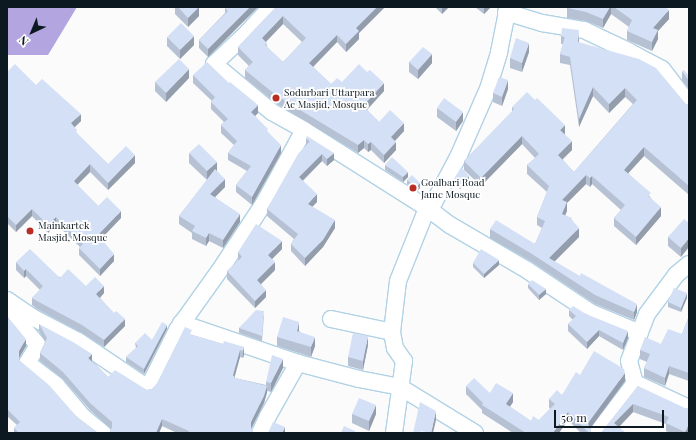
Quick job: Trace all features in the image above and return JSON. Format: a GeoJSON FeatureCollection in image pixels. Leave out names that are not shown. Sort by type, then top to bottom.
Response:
{"type":"FeatureCollection","features":[{"type":"Feature","properties":{"kind":"street"},"geometry":{"type":"LineString","coordinates":[[271,7],[248,32],[214,64],[272,112],[304,130],[430,210],[450,225],[527,270],[590,312],[640,333]]}},
{"type":"Feature","properties":{"kind":"street"},"geometry":{"type":"LineString","coordinates":[[394,433],[404,361],[395,348],[392,332],[398,281],[424,216],[430,210],[459,155],[488,89],[499,52],[507,10],[542,23],[584,30],[628,51],[662,69],[689,104]]}},
{"type":"Feature","properties":{"kind":"street"},"geometry":{"type":"LineString","coordinates":[[7,300],[32,317],[78,341],[148,388],[181,323],[222,267],[264,203],[304,130]]}},
{"type":"Feature","properties":{"kind":"street"},"geometry":{"type":"LineString","coordinates":[[689,264],[676,276],[647,314],[629,361],[635,383],[689,408]]}},
{"type":"Feature","properties":{"kind":"street"},"geometry":{"type":"LineString","coordinates":[[7,309],[38,345],[27,363],[56,385],[83,418],[103,433]]}},
{"type":"Feature","properties":{"kind":"street"},"geometry":{"type":"LineString","coordinates":[[331,319],[392,332]]}},
{"type":"Feature","properties":{"kind":"street"},"geometry":{"type":"LineString","coordinates":[[181,323],[298,363],[359,380],[400,387],[475,433]]}},
{"type":"Feature","properties":{"kind":"street"},"geometry":{"type":"LineString","coordinates":[[260,433],[298,363]]}},
{"type":"Feature","properties":{"kind":"street"},"geometry":{"type":"LineString","coordinates":[[597,433],[635,383]]}},
{"type":"Feature","properties":{"kind":"shaded area"},"geometry":{"type":"Polygon","coordinates":[[[7,7],[77,7],[48,55],[7,55],[7,7]]]}},
{"type":"Feature","properties":{"kind":"building"},"geometry":{"type":"Polygon","coordinates":[[[178,7],[199,7],[188,18],[178,7]]]}},
{"type":"Feature","properties":{"kind":"building"},"geometry":{"type":"Polygon","coordinates":[[[250,7],[208,49],[199,40],[228,11],[225,8],[250,7]]]}},
{"type":"Feature","properties":{"kind":"building"},"geometry":{"type":"Polygon","coordinates":[[[276,7],[377,7],[356,28],[359,31],[346,44],[337,35],[309,63],[331,84],[337,78],[342,82],[359,64],[367,72],[370,70],[384,83],[363,106],[379,122],[390,110],[404,123],[391,137],[396,142],[384,155],[371,142],[368,144],[364,140],[358,145],[277,96],[245,70],[253,62],[238,47],[276,7]],[[283,16],[262,38],[267,43],[265,45],[283,62],[306,38],[283,16]]]}},
{"type":"Feature","properties":{"kind":"building"},"geometry":{"type":"Polygon","coordinates":[[[610,7],[603,19],[586,12],[567,8],[610,7]]]}},
{"type":"Feature","properties":{"kind":"building"},"geometry":{"type":"Polygon","coordinates":[[[614,7],[665,7],[669,10],[653,28],[658,30],[652,42],[627,31],[632,20],[614,7]]]}},
{"type":"Feature","properties":{"kind":"building"},"geometry":{"type":"Polygon","coordinates":[[[181,23],[194,36],[180,50],[167,37],[181,23]]]}},
{"type":"Feature","properties":{"kind":"building"},"geometry":{"type":"Polygon","coordinates":[[[562,28],[579,30],[578,42],[639,59],[656,68],[686,104],[689,104],[689,186],[644,147],[624,170],[651,193],[648,196],[661,207],[636,237],[614,218],[625,205],[592,176],[590,178],[586,175],[562,200],[567,202],[562,214],[572,218],[579,228],[549,258],[580,276],[581,273],[637,304],[634,312],[595,295],[490,229],[496,220],[535,244],[545,221],[537,217],[549,186],[527,165],[539,154],[522,136],[481,178],[464,161],[514,109],[512,107],[527,92],[535,100],[537,98],[565,125],[560,130],[572,141],[558,155],[574,172],[637,100],[625,88],[609,104],[593,87],[579,119],[570,57],[560,54],[565,36],[561,36],[562,28]]]}},
{"type":"Feature","properties":{"kind":"building"},"geometry":{"type":"Polygon","coordinates":[[[516,38],[529,43],[522,63],[510,58],[516,38]]]}},
{"type":"Feature","properties":{"kind":"building"},"geometry":{"type":"Polygon","coordinates":[[[423,47],[432,54],[418,70],[409,62],[423,47]]]}},
{"type":"Feature","properties":{"kind":"building"},"geometry":{"type":"Polygon","coordinates":[[[179,59],[189,69],[166,93],[155,82],[179,59]]]}},
{"type":"Feature","properties":{"kind":"building"},"geometry":{"type":"Polygon","coordinates":[[[207,62],[229,83],[230,82],[258,105],[251,112],[281,145],[252,197],[236,185],[251,166],[228,153],[237,141],[221,125],[228,119],[211,102],[215,97],[193,75],[207,62]]]}},
{"type":"Feature","properties":{"kind":"building"},"geometry":{"type":"Polygon","coordinates":[[[15,64],[36,85],[42,79],[81,114],[71,123],[77,130],[76,132],[108,164],[126,146],[135,155],[108,183],[90,164],[74,181],[98,206],[107,197],[121,211],[98,235],[114,254],[100,269],[79,248],[83,244],[56,217],[48,225],[32,209],[16,225],[7,216],[7,72],[15,64]]]}},
{"type":"Feature","properties":{"kind":"building"},"geometry":{"type":"Polygon","coordinates":[[[684,70],[689,76],[689,81],[682,71],[684,70]]]}},
{"type":"Feature","properties":{"kind":"building"},"geometry":{"type":"Polygon","coordinates":[[[499,77],[508,80],[502,97],[493,93],[499,77]]]}},
{"type":"Feature","properties":{"kind":"building"},"geometry":{"type":"Polygon","coordinates":[[[444,98],[463,112],[456,122],[437,108],[444,98]]]}},
{"type":"Feature","properties":{"kind":"building"},"geometry":{"type":"Polygon","coordinates":[[[307,136],[334,153],[327,159],[322,154],[299,177],[317,194],[308,204],[335,220],[323,240],[305,258],[291,244],[298,234],[267,209],[298,154],[310,141],[306,138],[307,136]]]}},
{"type":"Feature","properties":{"kind":"building"},"geometry":{"type":"Polygon","coordinates":[[[199,144],[217,162],[207,171],[189,153],[199,144]]]}},
{"type":"Feature","properties":{"kind":"building"},"geometry":{"type":"Polygon","coordinates":[[[392,157],[408,172],[403,177],[385,165],[392,157]]]}},
{"type":"Feature","properties":{"kind":"building"},"geometry":{"type":"Polygon","coordinates":[[[461,167],[469,176],[460,185],[454,179],[461,167]]]}},
{"type":"Feature","properties":{"kind":"building"},"geometry":{"type":"Polygon","coordinates":[[[215,169],[225,179],[210,194],[240,214],[223,240],[209,233],[206,238],[192,231],[195,226],[179,216],[215,169]]]}},
{"type":"Feature","properties":{"kind":"building"},"geometry":{"type":"Polygon","coordinates":[[[412,175],[420,183],[417,186],[407,180],[412,175]]]}},
{"type":"Feature","properties":{"kind":"building"},"geometry":{"type":"Polygon","coordinates":[[[684,219],[689,223],[689,238],[681,248],[668,237],[684,219]]]}},
{"type":"Feature","properties":{"kind":"building"},"geometry":{"type":"Polygon","coordinates":[[[256,224],[282,241],[268,255],[275,262],[257,280],[266,290],[255,301],[227,271],[242,257],[238,252],[256,224]]]}},
{"type":"Feature","properties":{"kind":"building"},"geometry":{"type":"Polygon","coordinates":[[[30,249],[60,278],[68,269],[86,286],[95,277],[104,286],[96,294],[114,313],[116,311],[125,319],[104,340],[82,325],[32,298],[43,286],[26,269],[24,271],[16,262],[30,249]]]}},
{"type":"Feature","properties":{"kind":"building"},"geometry":{"type":"Polygon","coordinates":[[[481,249],[499,260],[484,274],[473,263],[481,249]]]}},
{"type":"Feature","properties":{"kind":"building"},"geometry":{"type":"Polygon","coordinates":[[[532,280],[546,289],[539,295],[528,284],[532,280]]]}},
{"type":"Feature","properties":{"kind":"building"},"geometry":{"type":"Polygon","coordinates":[[[674,288],[687,293],[681,308],[668,302],[674,288]]]}},
{"type":"Feature","properties":{"kind":"building"},"geometry":{"type":"Polygon","coordinates":[[[573,306],[586,314],[628,331],[623,343],[599,330],[587,342],[568,324],[576,316],[569,310],[573,306]]]}},
{"type":"Feature","properties":{"kind":"building"},"geometry":{"type":"Polygon","coordinates":[[[256,310],[264,311],[262,336],[239,328],[256,310]]]}},
{"type":"Feature","properties":{"kind":"building"},"geometry":{"type":"Polygon","coordinates":[[[7,316],[26,339],[19,351],[19,360],[49,385],[77,417],[98,433],[19,433],[14,428],[20,422],[7,409],[7,316]]]}},
{"type":"Feature","properties":{"kind":"building"},"geometry":{"type":"Polygon","coordinates":[[[689,316],[689,373],[669,366],[665,378],[644,368],[650,354],[640,350],[645,337],[661,344],[668,329],[682,334],[689,316]]]}},
{"type":"Feature","properties":{"kind":"building"},"geometry":{"type":"Polygon","coordinates":[[[283,317],[299,322],[297,331],[315,337],[311,347],[277,337],[283,317]]]}},
{"type":"Feature","properties":{"kind":"building"},"geometry":{"type":"Polygon","coordinates":[[[162,322],[167,325],[144,369],[126,357],[138,346],[135,343],[145,333],[152,340],[162,322]]]}},
{"type":"Feature","properties":{"kind":"building"},"geometry":{"type":"Polygon","coordinates":[[[39,324],[92,354],[88,358],[108,377],[115,370],[147,390],[152,389],[156,385],[185,327],[192,330],[190,334],[223,344],[224,341],[244,347],[243,351],[240,350],[233,375],[235,378],[267,386],[264,396],[251,422],[253,432],[188,433],[189,431],[162,419],[156,433],[107,433],[110,432],[112,422],[90,403],[63,372],[40,353],[47,338],[39,324]]]}},
{"type":"Feature","properties":{"kind":"building"},"geometry":{"type":"Polygon","coordinates":[[[353,333],[368,336],[363,361],[348,357],[353,333]]]}},
{"type":"Feature","properties":{"kind":"building"},"geometry":{"type":"Polygon","coordinates":[[[594,351],[624,369],[625,373],[588,423],[591,432],[597,433],[589,433],[568,412],[553,433],[526,433],[482,405],[483,403],[466,386],[474,378],[490,393],[496,383],[513,393],[506,404],[531,421],[533,416],[539,420],[555,404],[549,399],[557,390],[562,395],[576,372],[580,375],[594,351]]]}},
{"type":"Feature","properties":{"kind":"building"},"geometry":{"type":"Polygon","coordinates":[[[272,355],[283,359],[271,383],[266,382],[272,355]]]}},
{"type":"Feature","properties":{"kind":"building"},"geometry":{"type":"Polygon","coordinates":[[[638,386],[685,408],[689,408],[689,423],[685,432],[666,423],[669,417],[633,404],[614,423],[626,433],[601,433],[638,386]]]}},
{"type":"Feature","properties":{"kind":"building"},"geometry":{"type":"Polygon","coordinates":[[[359,398],[376,405],[369,421],[352,414],[359,398]]]}},
{"type":"Feature","properties":{"kind":"building"},"geometry":{"type":"Polygon","coordinates":[[[420,402],[436,411],[431,433],[421,431],[421,433],[413,433],[420,402]]]}},
{"type":"Feature","properties":{"kind":"building"},"geometry":{"type":"Polygon","coordinates":[[[273,422],[285,427],[282,433],[268,433],[273,422]]]}},
{"type":"Feature","properties":{"kind":"building"},"geometry":{"type":"Polygon","coordinates":[[[344,426],[355,431],[355,433],[341,433],[344,426]]]}},
{"type":"Feature","properties":{"kind":"place","name":"Sodurbari Uttarpara Ac Masjid, Mosque"},"geometry":{"type":"Point","coordinates":[276,98]}},
{"type":"Feature","properties":{"kind":"place","name":"Goalbari Road Jame Mosque"},"geometry":{"type":"Point","coordinates":[413,188]}},
{"type":"Feature","properties":{"kind":"place","name":"Mainkartek Masjid, Mosque"},"geometry":{"type":"Point","coordinates":[30,231]}}]}
